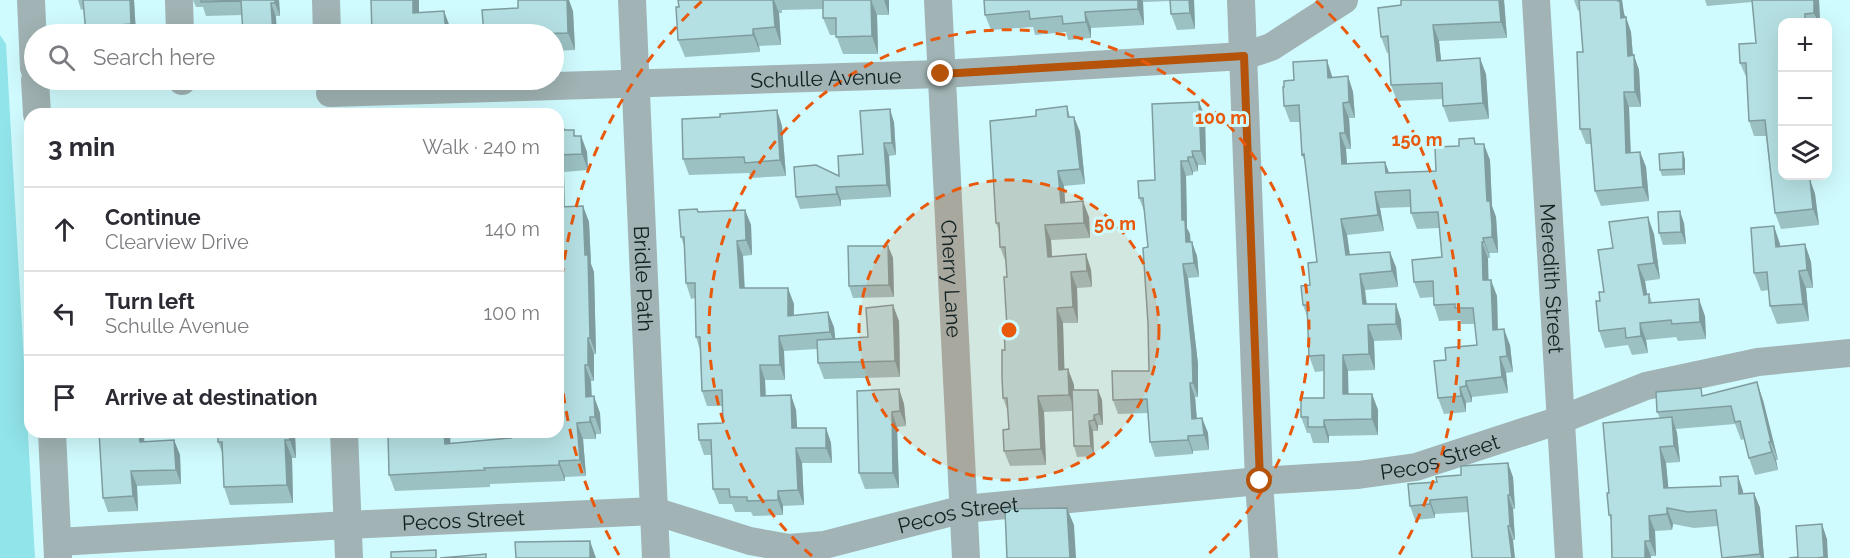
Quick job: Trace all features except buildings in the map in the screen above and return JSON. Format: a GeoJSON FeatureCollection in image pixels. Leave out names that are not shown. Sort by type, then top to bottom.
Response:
{"type":"FeatureCollection","features":[{"type":"Feature","properties":{"kind":"street"},"geometry":{"type":"LineString","coordinates":[[31,0],[32,24]]}},
{"type":"Feature","properties":{"kind":"street"},"geometry":{"type":"LineString","coordinates":[[179,0],[180,24]]}},
{"type":"Feature","properties":{"kind":"street"},"geometry":{"type":"LineString","coordinates":[[326,0],[327,24]]}},
{"type":"Feature","properties":{"kind":"street","name":"Bridle Path"},"geometry":{"type":"LineString","coordinates":[[632,0],[656,558]]}},
{"type":"Feature","properties":{"kind":"street","name":"Cherry Lane"},"geometry":{"type":"LineString","coordinates":[[938,0],[966,558]]}},
{"type":"Feature","properties":{"kind":"street"},"geometry":{"type":"LineString","coordinates":[[1241,0],[1264,558]]}},
{"type":"Feature","properties":{"kind":"street","name":"Schulle Avenue"},"geometry":{"type":"LineString","coordinates":[[564,87],[941,74],[1244,56],[1271,47],[1344,0]]}},
{"type":"Feature","properties":{"kind":"street","name":"Meredith Street"},"geometry":{"type":"LineString","coordinates":[[1536,0],[1569,558]]}},
{"type":"Feature","properties":{"kind":"street"},"geometry":{"type":"LineString","coordinates":[[36,90],[37,108]]}},
{"type":"Feature","properties":{"kind":"street","name":"Schulle Avenue"},"geometry":{"type":"LineString","coordinates":[[330,95],[469,90]]}},
{"type":"Feature","properties":{"kind":"street","name":"Pecos Street"},"geometry":{"type":"LineString","coordinates":[[58,550],[347,525],[654,512],[750,541],[789,548],[824,545],[964,509],[1260,481],[1358,475],[1416,467],[1560,420],[1646,386],[1758,362],[1850,353]]}},
{"type":"Feature","properties":{"kind":"street"},"geometry":{"type":"LineString","coordinates":[[52,438],[58,550]]}},
{"type":"Feature","properties":{"kind":"street"},"geometry":{"type":"LineString","coordinates":[[344,438],[349,558]]}},
{"type":"Feature","properties":{"kind":"shaded area"},"geometry":{"type":"Polygon","coordinates":[[[0,35],[6,44],[24,363],[24,438],[28,438],[35,558],[0,558],[0,35]]]}},
{"type":"Feature","properties":{"kind":"route"},"geometry":{"type":"LineString","coordinates":[[941,74],[1244,56],[1260,481]]}}]}
